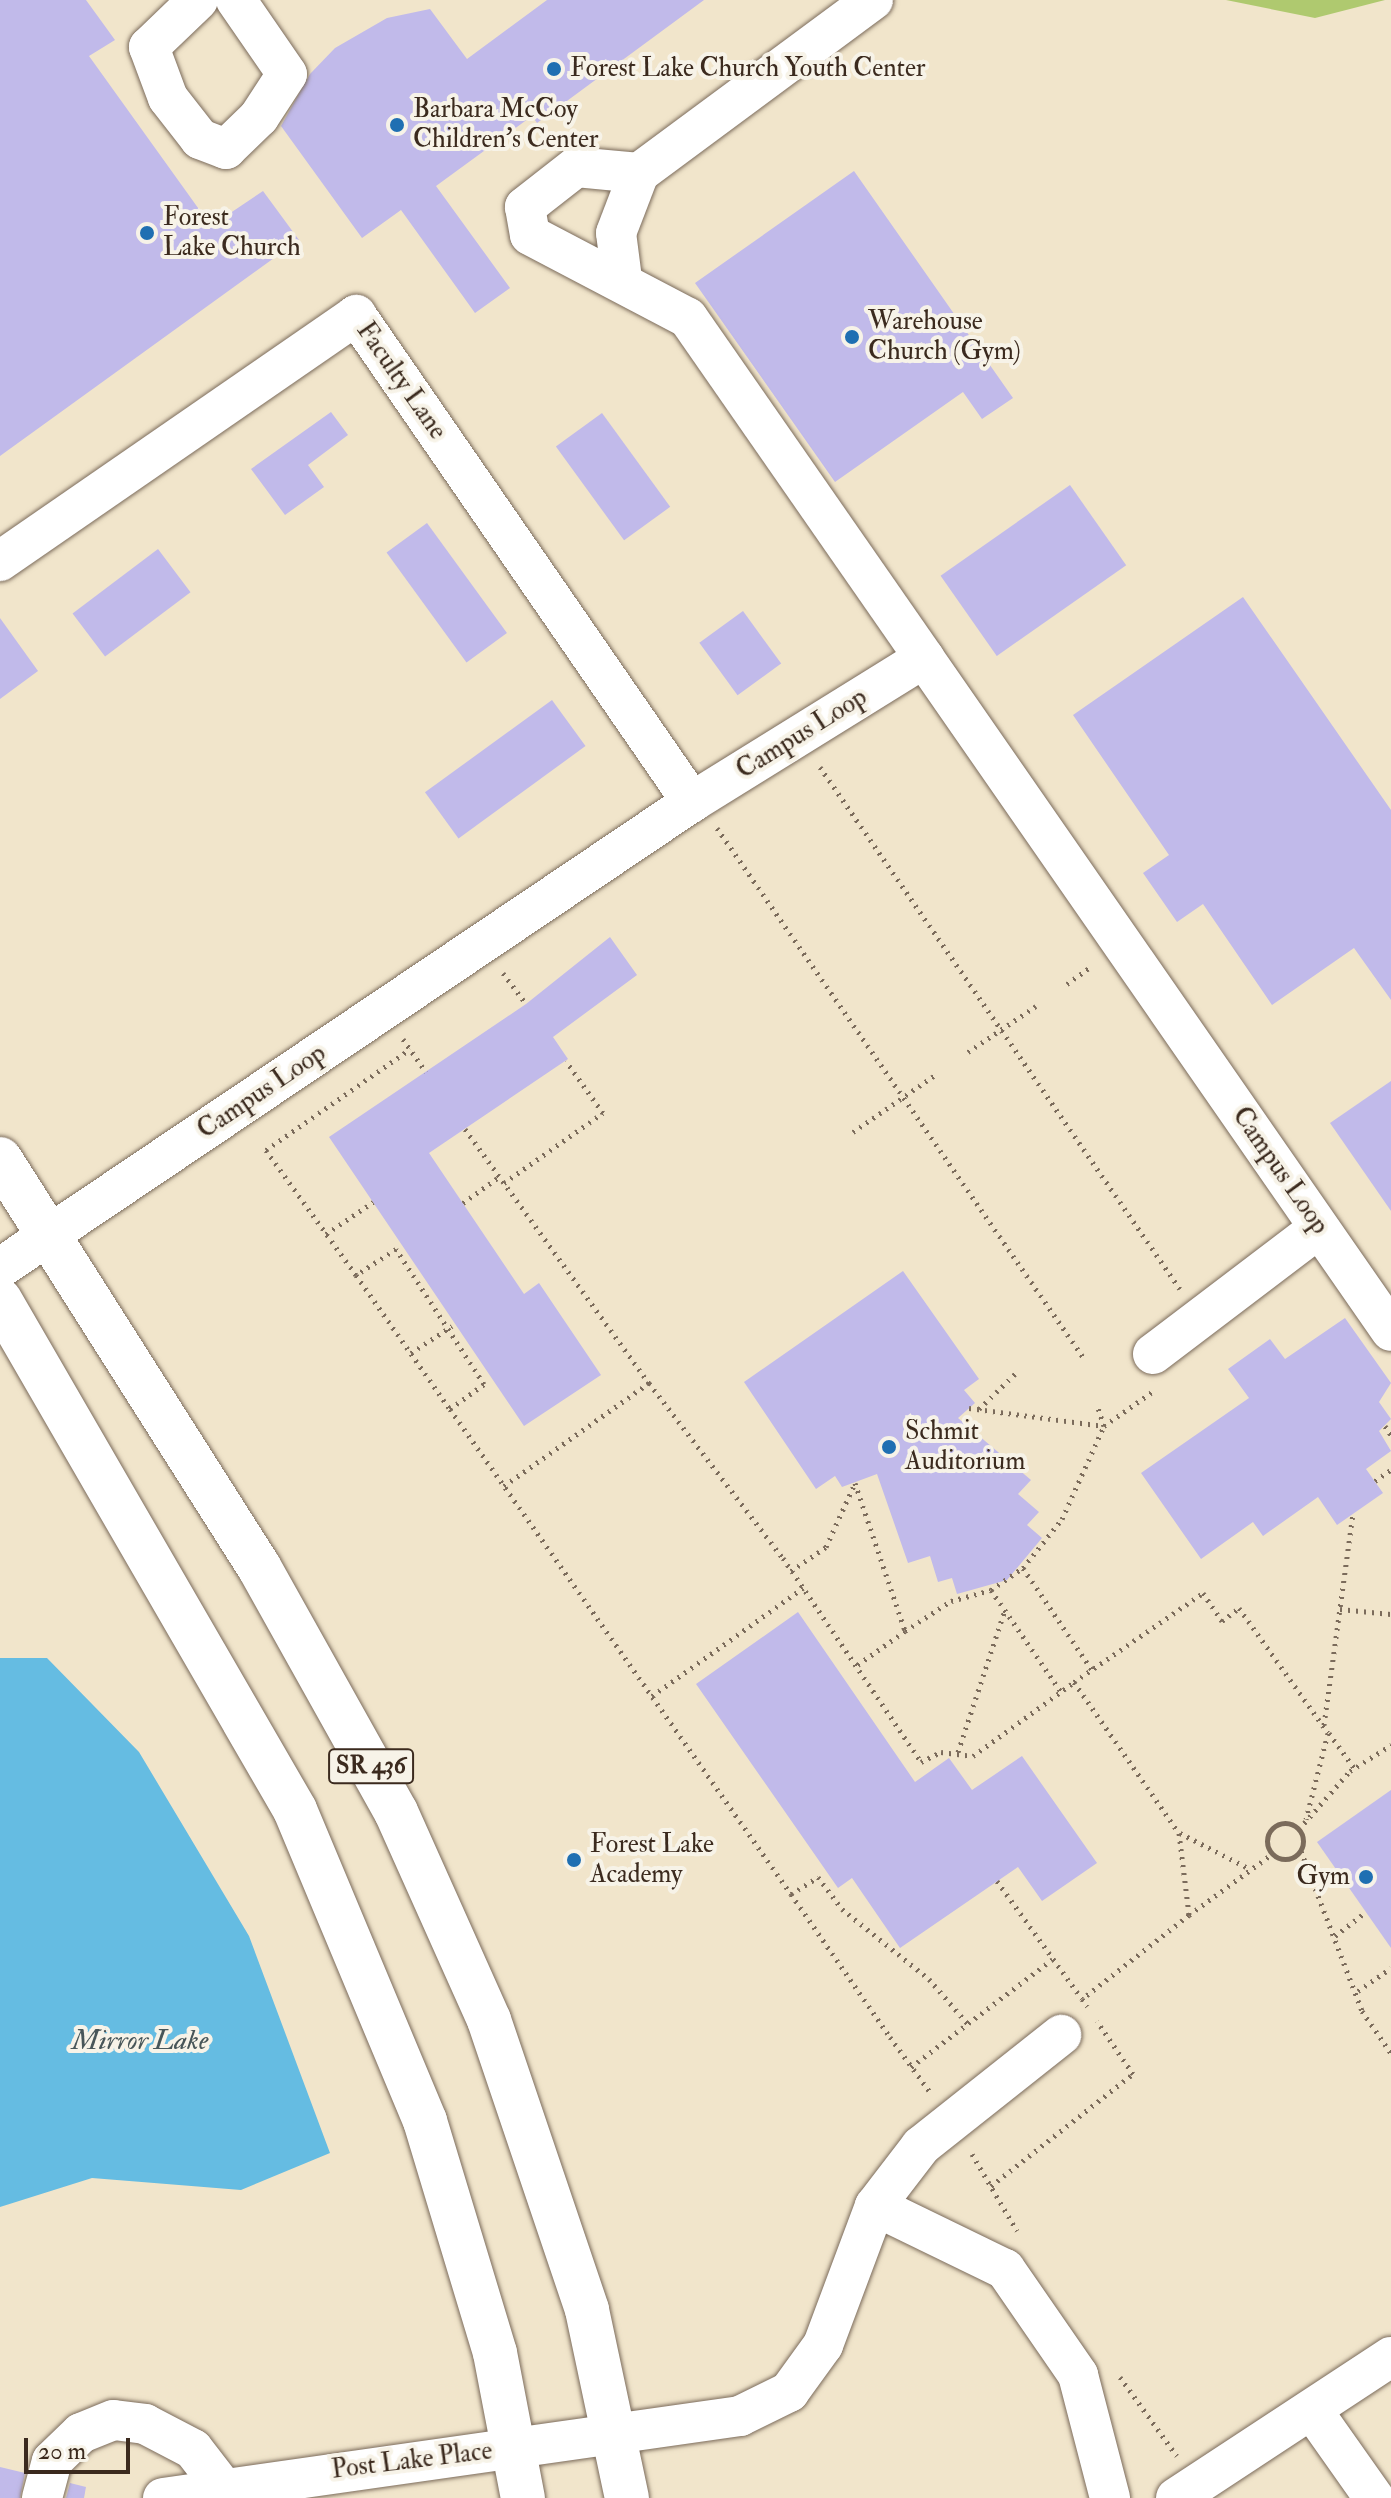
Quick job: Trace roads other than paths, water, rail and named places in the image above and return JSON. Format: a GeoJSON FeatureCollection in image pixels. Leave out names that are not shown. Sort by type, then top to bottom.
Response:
{"type":"FeatureCollection","features":[{"type":"Feature","properties":{"kind":"main road","name":"SR 436"},"geometry":{"type":"LineString","coordinates":[[0,1159],[259,1567],[396,1812],[489,2020],[587,2310],[627,2498]]}},
{"type":"Feature","properties":{"kind":"main road"},"geometry":{"type":"LineString","coordinates":[[0,1300],[295,1810],[425,2121],[495,2353],[523,2498]]}},
{"type":"Feature","properties":{"kind":"street"},"geometry":{"type":"LineString","coordinates":[[198,0],[149,47],[168,98],[200,139],[226,149],[259,117],[287,74],[236,0]]}},
{"type":"Feature","properties":{"kind":"street"},"geometry":{"type":"LineString","coordinates":[[622,279],[616,233],[639,173],[873,0]]}},
{"type":"Feature","properties":{"kind":"street"},"geometry":{"type":"LineString","coordinates":[[639,173],[576,167],[525,207],[530,235],[573,264],[622,279],[688,318],[924,658]]}},
{"type":"Feature","properties":{"kind":"street","name":"Faculty Lane"},"geometry":{"type":"LineString","coordinates":[[0,561],[356,315],[692,802]]}},
{"type":"Feature","properties":{"kind":"street","name":"Campus Loop"},"geometry":{"type":"LineString","coordinates":[[0,1268],[692,802],[924,658],[1391,1331]]}},
{"type":"Feature","properties":{"kind":"street"},"geometry":{"type":"LineString","coordinates":[[1153,1354],[1319,1228]]}},
{"type":"Feature","properties":{"kind":"street","name":"Post Lake Place"},"geometry":{"type":"LineString","coordinates":[[163,2498],[740,2416],[789,2392],[823,2345],[875,2206],[921,2146],[1061,2035]]}},
{"type":"Feature","properties":{"kind":"street"},"geometry":{"type":"LineString","coordinates":[[875,2206],[1005,2269],[1078,2375],[1110,2498]]}},
{"type":"Feature","properties":{"kind":"street"},"geometry":{"type":"LineString","coordinates":[[1176,2498],[1390,2360]]}},
{"type":"Feature","properties":{"kind":"street"},"geometry":{"type":"LineString","coordinates":[[1312,2410],[1374,2498]]}},
{"type":"Feature","properties":{"kind":"street"},"geometry":{"type":"LineString","coordinates":[[42,2498],[52,2461],[81,2433],[114,2420],[145,2424],[193,2449],[223,2488]]}},
{"type":"Feature","properties":{"kind":"water","name":"Mirror Lake"},"geometry":{"type":"Polygon","coordinates":[[[0,1658],[47,1658],[139,1752],[249,1936],[330,2153],[241,2190],[92,2178],[0,2207],[0,1658]]]}},
{"type":"Feature","properties":{"kind":"place","name":"Forest Lake Church Youth Center"},"geometry":{"type":"Point","coordinates":[554,69]}},
{"type":"Feature","properties":{"kind":"place","name":"Barbara McCoy Children's Center"},"geometry":{"type":"Point","coordinates":[397,125]}},
{"type":"Feature","properties":{"kind":"place","name":"Forest Lake Church"},"geometry":{"type":"Point","coordinates":[147,233]}},
{"type":"Feature","properties":{"kind":"place","name":"Warehouse Church (Gym)"},"geometry":{"type":"Point","coordinates":[852,337]}},
{"type":"Feature","properties":{"kind":"place","name":"Schmit Auditorium"},"geometry":{"type":"Point","coordinates":[889,1447]}},
{"type":"Feature","properties":{"kind":"place","name":"Forest Lake Academy"},"geometry":{"type":"Point","coordinates":[574,1860]}},
{"type":"Feature","properties":{"kind":"place","name":"Gym"},"geometry":{"type":"Point","coordinates":[1366,1877]}}]}
